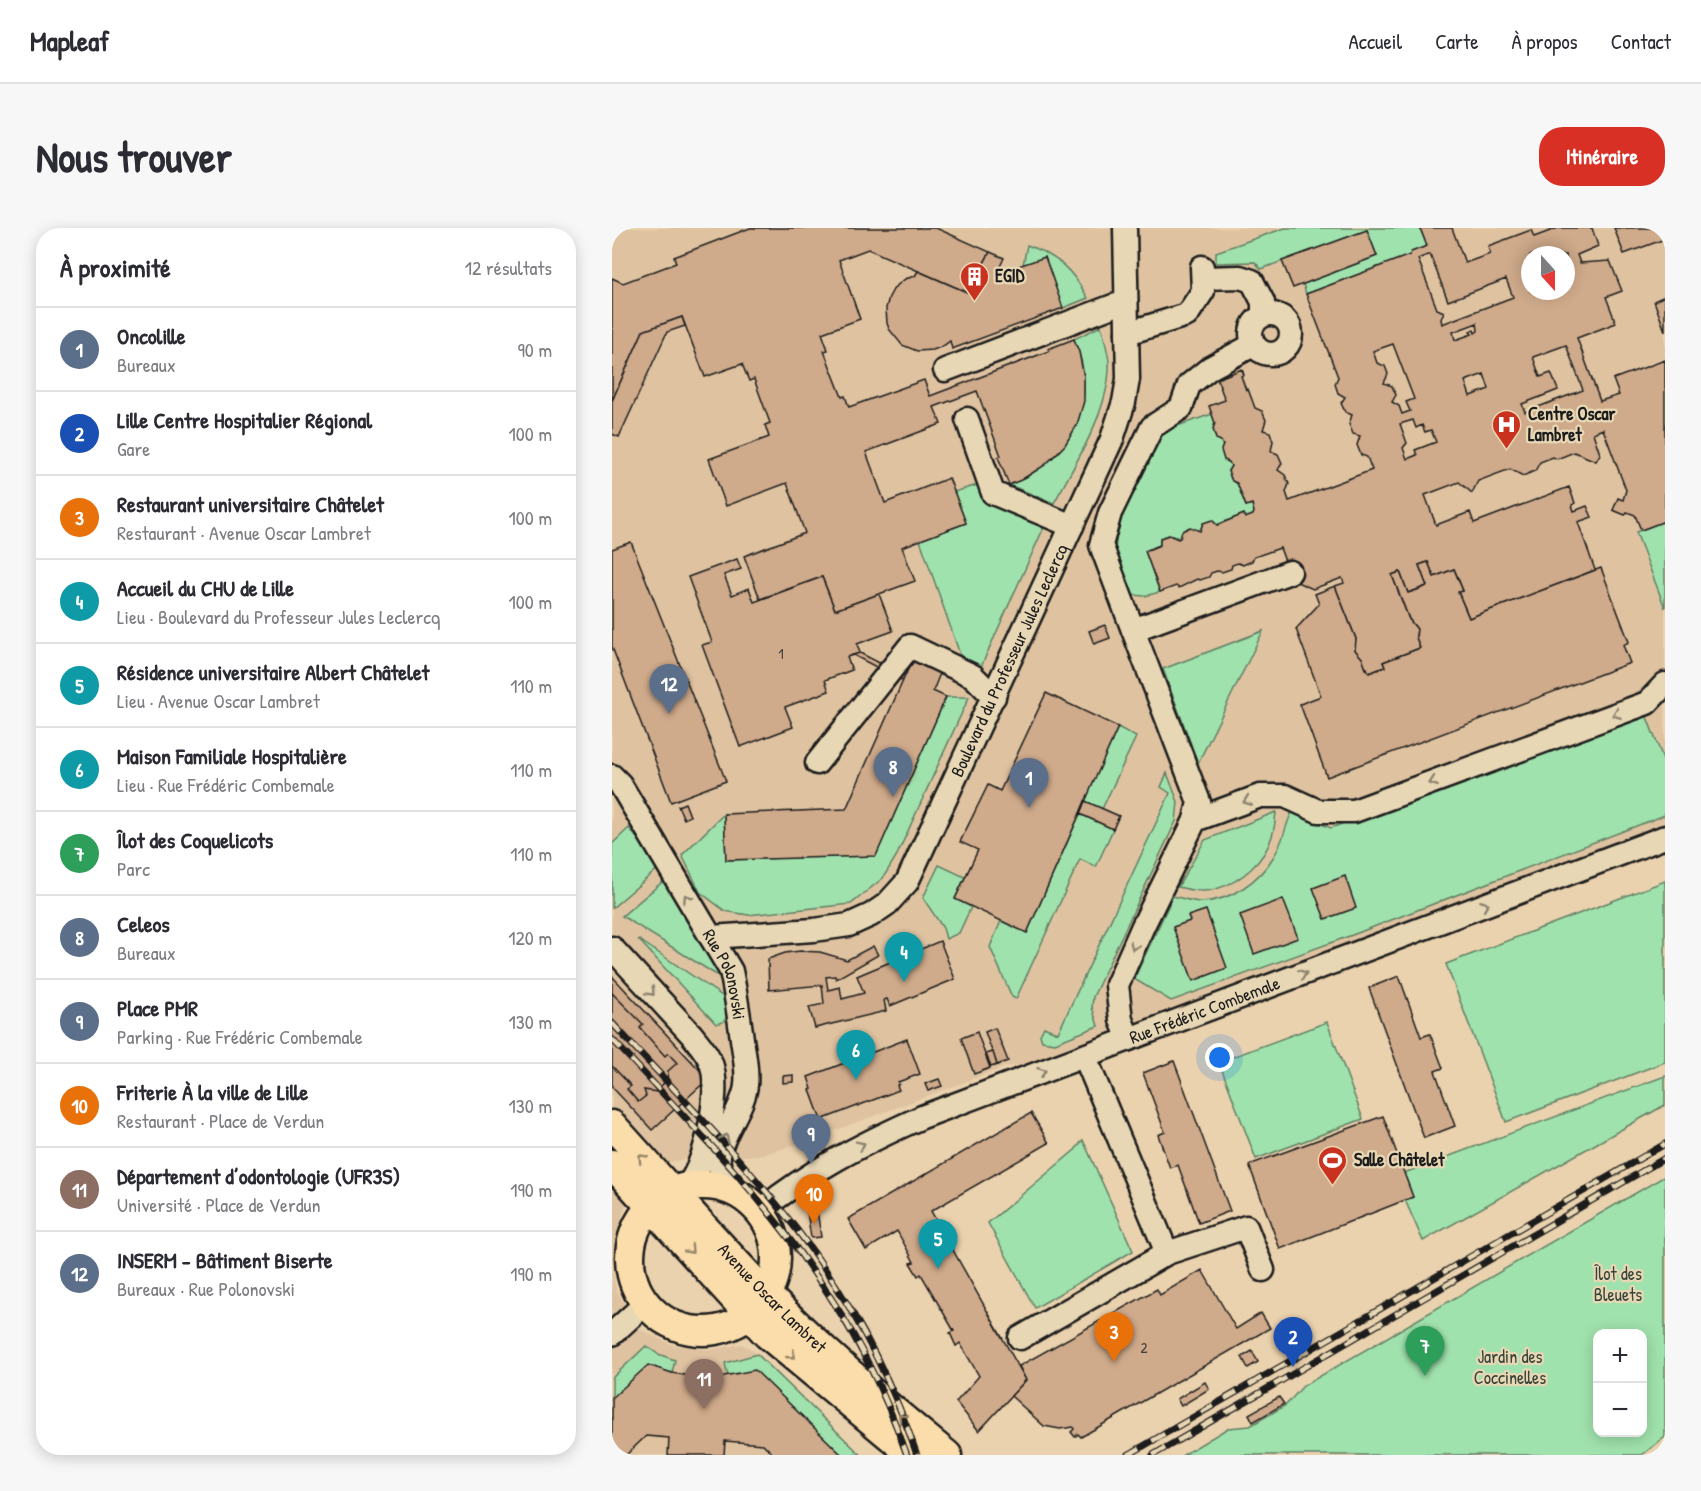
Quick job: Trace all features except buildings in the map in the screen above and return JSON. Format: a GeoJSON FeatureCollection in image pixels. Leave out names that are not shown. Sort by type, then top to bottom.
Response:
{"type":"FeatureCollection","features":[{"type":"Feature","properties":{"kind":"main road","name":"Avenue Oscar Lambret"},"geometry":{"type":"LineString","coordinates":[[612,1125],[758,1305],[800,1362],[913,1455]]}},
{"type":"Feature","properties":{"kind":"main road","name":"Avenue Oscar Lambret"},"geometry":{"type":"LineString","coordinates":[[612,1164],[670,1195]]}},
{"type":"Feature","properties":{"kind":"main road"},"geometry":{"type":"LineString","coordinates":[[707,1185],[734,1191],[760,1211],[773,1234],[776,1270],[758,1305],[731,1326],[710,1331],[689,1330],[669,1323],[652,1312],[635,1286],[630,1254],[638,1224],[670,1195],[707,1185]]}},
{"type":"Feature","properties":{"kind":"main road","name":"Avenue Oscar Lambret"},"geometry":{"type":"LineString","coordinates":[[758,1305],[828,1353],[947,1455]]}},
{"type":"Feature","properties":{"kind":"street","name":"Boulevard du Professeur Jules Leclercq"},"geometry":{"type":"LineString","coordinates":[[711,937],[814,930],[849,925],[871,915],[887,904],[907,882],[1112,439],[1124,402],[1128,379],[1125,228]]}},
{"type":"Feature","properties":{"kind":"street"},"geometry":{"type":"LineString","coordinates":[[1127,333],[1187,315],[1203,291],[1203,273],[1240,277],[1252,281],[1263,302],[1263,315]]}},
{"type":"Feature","properties":{"kind":"street"},"geometry":{"type":"LineString","coordinates":[[945,370],[1126,301]]}},
{"type":"Feature","properties":{"kind":"street"},"geometry":{"type":"LineString","coordinates":[[1276,314],[1282,317],[1290,327],[1291,340],[1284,350],[1271,355],[1264,354],[1253,345],[1250,338],[1253,324],[1263,315],[1276,314]]}},
{"type":"Feature","properties":{"kind":"street"},"geometry":{"type":"LineString","coordinates":[[1129,1040],[1121,1020],[1118,985],[1143,926],[1195,820],[1199,802],[1101,545],[1110,513],[1152,427],[1181,408],[1189,385],[1196,379],[1210,368],[1253,345]]}},
{"type":"Feature","properties":{"kind":"street"},"geometry":{"type":"LineString","coordinates":[[967,419],[993,493],[1072,526]]}},
{"type":"Feature","properties":{"kind":"street"},"geometry":{"type":"LineString","coordinates":[[1134,630],[1290,573]]}},
{"type":"Feature","properties":{"kind":"street"},"geometry":{"type":"LineString","coordinates":[[817,763],[910,646],[974,676],[994,697]]}},
{"type":"Feature","properties":{"kind":"street"},"geometry":{"type":"LineString","coordinates":[[1195,820],[1260,796],[1285,796],[1318,811],[1354,811],[1647,703],[1665,684]]}},
{"type":"Feature","properties":{"kind":"street","name":"Rue Polonovski"},"geometry":{"type":"LineString","coordinates":[[612,776],[620,784],[731,971],[745,1058],[745,1095],[719,1155],[720,1167],[734,1191]]}},
{"type":"Feature","properties":{"kind":"street","name":"Rue Frédéric Combemale"},"geometry":{"type":"LineString","coordinates":[[760,1211],[793,1185],[842,1155],[922,1117],[1665,837]]}},
{"type":"Feature","properties":{"kind":"street"},"geometry":{"type":"LineString","coordinates":[[612,948],[692,1035],[712,1064],[715,1083],[711,1119],[699,1165],[670,1195]]}},
{"type":"Feature","properties":{"kind":"street"},"geometry":{"type":"LineString","coordinates":[[1085,1057],[1167,1253]]}},
{"type":"Feature","properties":{"kind":"street"},"geometry":{"type":"LineString","coordinates":[[1020,1338],[1167,1253],[1245,1227],[1263,1270]]}},
{"type":"Feature","properties":{"kind":"street"},"geometry":{"type":"LineString","coordinates":[[612,1334],[645,1304]]}},
{"type":"Feature","properties":{"kind":"shaded area"},"geometry":{"type":"Polygon","coordinates":[[[612,228],[1665,228],[1665,837],[1085,1057],[1005,1067],[810,1140],[762,1155],[685,1159],[664,1163],[629,1193],[612,1251],[612,228]]]}},
{"type":"Feature","properties":{"kind":"shaded area"},"geometry":{"type":"Polygon","coordinates":[[[612,1265],[616,1290],[641,1330],[673,1345],[710,1350],[742,1344],[759,1354],[862,1455],[612,1455],[612,1265]]]}},
{"type":"Feature","properties":{"kind":"green space"},"geometry":{"type":"Polygon","coordinates":[[[1285,228],[1420,228],[1427,246],[1411,252],[1410,255],[1306,294],[1303,284],[1377,256],[1367,230],[1261,269],[1255,262],[1216,263],[1216,252],[1285,228]]]}},
{"type":"Feature","properties":{"kind":"green space"},"geometry":{"type":"Polygon","coordinates":[[[1027,245],[1056,259],[1063,265],[1076,279],[1088,298],[1063,308],[1023,265],[1027,245]]]}},
{"type":"Feature","properties":{"kind":"green space"},"geometry":{"type":"Polygon","coordinates":[[[1101,326],[1109,362],[1104,398],[1090,435],[1054,503],[1009,485],[1031,474],[1050,460],[1064,444],[1075,426],[1082,406],[1084,385],[1082,362],[1074,339],[1101,326]]]}},
{"type":"Feature","properties":{"kind":"green space"},"geometry":{"type":"Polygon","coordinates":[[[1212,414],[1216,438],[1221,441],[1224,459],[1231,466],[1228,471],[1232,481],[1237,483],[1246,506],[1252,504],[1253,515],[1245,518],[1244,514],[1217,525],[1212,520],[1203,523],[1200,531],[1190,527],[1182,531],[1180,538],[1169,535],[1160,538],[1160,545],[1145,551],[1160,592],[1145,596],[1132,595],[1115,550],[1120,512],[1157,433],[1212,414]]]}},
{"type":"Feature","properties":{"kind":"green space"},"geometry":{"type":"Polygon","coordinates":[[[981,484],[988,501],[1044,527],[979,671],[963,663],[920,540],[966,523],[954,492],[981,484]]]}},
{"type":"Feature","properties":{"kind":"green space"},"geometry":{"type":"Polygon","coordinates":[[[1665,521],[1665,608],[1636,532],[1665,521]]]}},
{"type":"Feature","properties":{"kind":"green space"},"geometry":{"type":"Polygon","coordinates":[[[1263,631],[1198,763],[1163,669],[1263,631]]]}},
{"type":"Feature","properties":{"kind":"green space"},"geometry":{"type":"Polygon","coordinates":[[[946,697],[969,697],[897,855],[883,878],[851,904],[748,915],[725,911],[700,892],[682,855],[724,814],[726,860],[876,855],[946,697]]]}},
{"type":"Feature","properties":{"kind":"green space"},"geometry":{"type":"Polygon","coordinates":[[[1645,712],[1665,764],[1665,815],[1355,934],[1171,1001],[1134,979],[1173,896],[1198,902],[1212,901],[1243,888],[1260,874],[1274,856],[1292,812],[1331,828],[1645,712]]]}},
{"type":"Feature","properties":{"kind":"green space"},"geometry":{"type":"Polygon","coordinates":[[[1118,727],[1136,737],[1102,809],[1085,801],[1118,727]]]}},
{"type":"Feature","properties":{"kind":"green space"},"geometry":{"type":"Polygon","coordinates":[[[1167,773],[1178,802],[1176,821],[1093,997],[1092,1007],[1098,1026],[1055,1043],[1042,1041],[1040,1035],[1044,1027],[1058,1033],[1170,793],[1161,787],[1167,773]]]}},
{"type":"Feature","properties":{"kind":"green space"},"geometry":{"type":"Polygon","coordinates":[[[1276,812],[1269,845],[1258,862],[1243,876],[1225,886],[1206,891],[1178,887],[1205,840],[1276,812]]]}},
{"type":"Feature","properties":{"kind":"green space"},"geometry":{"type":"Polygon","coordinates":[[[1080,814],[1113,829],[1096,867],[1080,859],[1016,999],[1012,997],[990,947],[1001,921],[1027,933],[1080,814]]]}},
{"type":"Feature","properties":{"kind":"green space"},"geometry":{"type":"Polygon","coordinates":[[[629,828],[660,867],[612,908],[612,844],[629,828]]]}},
{"type":"Feature","properties":{"kind":"green space"},"geometry":{"type":"Polygon","coordinates":[[[939,865],[965,877],[955,899],[971,907],[959,933],[946,939],[943,928],[923,898],[939,865]]]}},
{"type":"Feature","properties":{"kind":"green space"},"geometry":{"type":"Polygon","coordinates":[[[666,879],[723,979],[622,916],[666,879]]]}},
{"type":"Feature","properties":{"kind":"green space"},"geometry":{"type":"Polygon","coordinates":[[[1665,881],[1665,1062],[1506,1122],[1446,964],[1665,881]]]}},
{"type":"Feature","properties":{"kind":"green space"},"geometry":{"type":"Polygon","coordinates":[[[638,939],[728,1000],[730,1014],[723,1022],[716,1024],[638,939]]]}},
{"type":"Feature","properties":{"kind":"green space"},"geometry":{"type":"Polygon","coordinates":[[[1327,1022],[1363,1119],[1256,1159],[1219,1062],[1327,1022]]]}},
{"type":"Feature","properties":{"kind":"green space"},"geometry":{"type":"Polygon","coordinates":[[[1665,1076],[1665,1105],[1423,1241],[1405,1200],[1413,1197],[1404,1173],[1665,1076]]]}},
{"type":"Feature","properties":{"kind":"green space"},"geometry":{"type":"Polygon","coordinates":[[[1083,1140],[1133,1251],[1035,1308],[988,1223],[1075,1150],[1083,1140]]]}},
{"type":"Feature","properties":{"kind":"green space","name":"Jardin des Coccinelles"},"geometry":{"type":"Polygon","coordinates":[[[1665,1176],[1665,1437],[1642,1455],[1183,1455],[1228,1428],[1250,1426],[1286,1405],[1303,1386],[1665,1176]]]}},
{"type":"Feature","properties":{"kind":"green space"},"geometry":{"type":"Polygon","coordinates":[[[646,1346],[658,1354],[675,1360],[672,1373],[658,1369],[612,1398],[612,1378],[646,1346]]]}},
{"type":"Feature","properties":{"kind":"green space"},"geometry":{"type":"Polygon","coordinates":[[[757,1354],[861,1455],[842,1455],[728,1376],[725,1363],[757,1354]]]}},
{"type":"Feature","properties":{"kind":"railway"},"geometry":{"type":"LineString","coordinates":[[612,1023],[753,1176],[816,1256],[851,1310],[881,1367],[917,1455]]}},
{"type":"Feature","properties":{"kind":"railway"},"geometry":{"type":"LineString","coordinates":[[612,1039],[768,1211],[829,1294],[867,1361],[907,1455]]}},
{"type":"Feature","properties":{"kind":"railway"},"geometry":{"type":"LineString","coordinates":[[1128,1455],[1665,1144]]}},
{"type":"Feature","properties":{"kind":"railway"},"geometry":{"type":"LineString","coordinates":[[1153,1455],[1665,1158]]}},
{"type":"Feature","properties":{"kind":"place","name":"EGID"},"geometry":{"type":"Point","coordinates":[974,302]}},
{"type":"Feature","properties":{"kind":"place","name":"Centre Oscar Lambret"},"geometry":{"type":"Point","coordinates":[1507,450]}},
{"type":"Feature","properties":{"kind":"place","name":"INSERM - Bâtiment Biserte"},"geometry":{"type":"Point","coordinates":[669,714]}},
{"type":"Feature","properties":{"kind":"place","name":"Celeos"},"geometry":{"type":"Point","coordinates":[893,797]}},
{"type":"Feature","properties":{"kind":"place","name":"Oncolille"},"geometry":{"type":"Point","coordinates":[1029,808]}},
{"type":"Feature","properties":{"kind":"place","name":"Accueil du CHU de Lille"},"geometry":{"type":"Point","coordinates":[904,982]}},
{"type":"Feature","properties":{"kind":"place","name":"Maison Familiale Hospitalière"},"geometry":{"type":"Point","coordinates":[856,1080]}},
{"type":"Feature","properties":{"kind":"place","name":"Place PMR"},"geometry":{"type":"Point","coordinates":[811,1164]}},
{"type":"Feature","properties":{"kind":"place","name":"Salle Châtelet"},"geometry":{"type":"Point","coordinates":[1333,1186]}},
{"type":"Feature","properties":{"kind":"place","name":"Friterie À la ville de Lille"},"geometry":{"type":"Point","coordinates":[814,1224]}},
{"type":"Feature","properties":{"kind":"place","name":"Résidence universitaire Albert Châtelet"},"geometry":{"type":"Point","coordinates":[938,1269]}},
{"type":"Feature","properties":{"kind":"place","name":"Restaurant universitaire Châtelet"},"geometry":{"type":"Point","coordinates":[1114,1362]}},
{"type":"Feature","properties":{"kind":"place","name":"Lille Centre Hospitalier Régional"},"geometry":{"type":"Point","coordinates":[1293,1367]}},
{"type":"Feature","properties":{"kind":"place","name":"Îlot des Coquelicots"},"geometry":{"type":"Point","coordinates":[1425,1376]}},
{"type":"Feature","properties":{"kind":"place","name":"Département d’odontologie (UFR3S)"},"geometry":{"type":"Point","coordinates":[704,1409]}},
{"type":"Feature","properties":{"kind":"park label","name":"Îlot des Bleuets"},"geometry":{"type":"Point","coordinates":[1618,1284]}}]}
